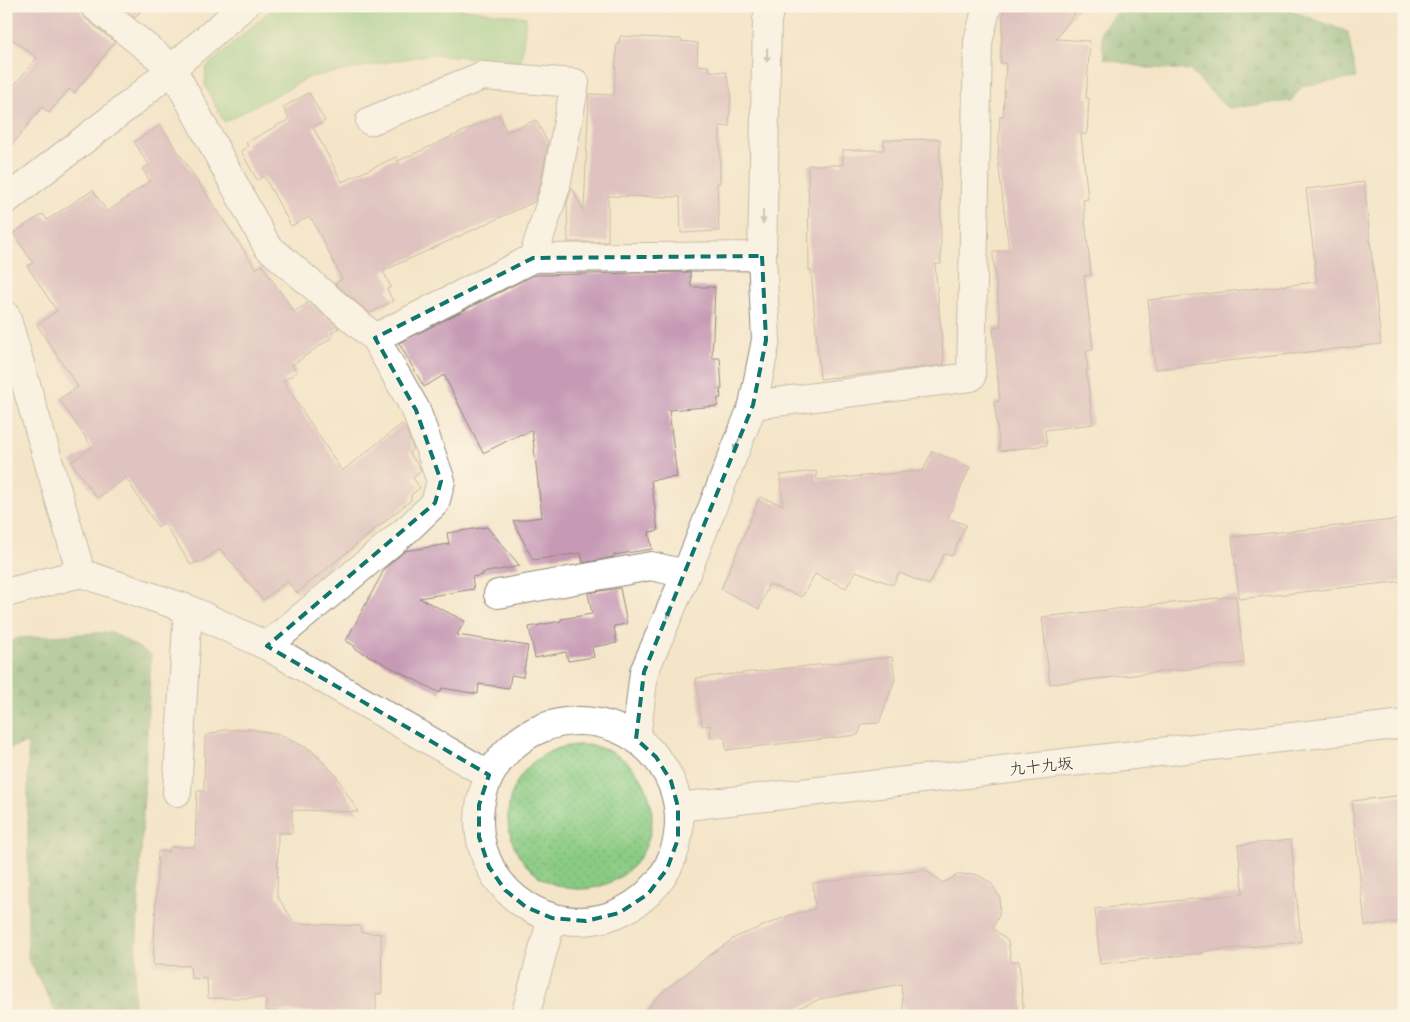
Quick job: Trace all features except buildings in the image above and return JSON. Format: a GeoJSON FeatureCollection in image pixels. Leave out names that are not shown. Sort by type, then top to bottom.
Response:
{"type":"FeatureCollection","features":[{"type":"Feature","properties":{"kind":"street"},"geometry":{"type":"LineString","coordinates":[[95,6],[172,68],[267,246],[375,338],[416,410],[441,481],[435,503],[410,527],[267,646]]}},
{"type":"Feature","properties":{"kind":"street"},"geometry":{"type":"LineString","coordinates":[[6,200],[133,102],[244,6]]}},
{"type":"Feature","properties":{"kind":"street"},"geometry":{"type":"LineString","coordinates":[[636,739],[644,672],[686,574],[753,405],[766,340],[762,256],[768,20],[771,6]]}},
{"type":"Feature","properties":{"kind":"street"},"geometry":{"type":"LineString","coordinates":[[753,405],[971,377],[978,42],[987,6]]}},
{"type":"Feature","properties":{"kind":"street"},"geometry":{"type":"LineString","coordinates":[[370,121],[482,76],[575,83],[556,186],[533,258]]}},
{"type":"Feature","properties":{"kind":"street"},"geometry":{"type":"LineString","coordinates":[[375,338],[533,258],[762,256]]}},
{"type":"Feature","properties":{"kind":"street"},"geometry":{"type":"LineString","coordinates":[[6,316],[81,573]]}},
{"type":"Feature","properties":{"kind":"street"},"geometry":{"type":"LineString","coordinates":[[498,594],[650,566],[686,574]]}},
{"type":"Feature","properties":{"kind":"street"},"geometry":{"type":"LineString","coordinates":[[6,593],[81,573],[188,609],[267,646],[489,775]]}},
{"type":"Feature","properties":{"kind":"street"},"geometry":{"type":"LineString","coordinates":[[177,792],[188,609]]}},
{"type":"Feature","properties":{"kind":"street"},"geometry":{"type":"LineString","coordinates":[[580,722],[605,725],[636,739],[656,758],[671,781],[678,807],[678,839],[667,869],[648,894],[619,913],[586,921],[552,918],[526,907],[505,890],[489,867],[479,837],[479,805],[489,775],[510,748],[538,730],[580,722]]}},
{"type":"Feature","properties":{"kind":"street","name":"九十九坂"},"geometry":{"type":"LineString","coordinates":[[678,807],[1404,724]]}},
{"type":"Feature","properties":{"kind":"street"},"geometry":{"type":"LineString","coordinates":[[525,1016],[552,918]]}},
{"type":"Feature","properties":{"kind":"highlighted area"},"geometry":{"type":"Polygon","coordinates":[[[762,256],[766,340],[753,405],[644,672],[636,739],[656,757],[671,781],[678,807],[678,839],[667,869],[648,894],[619,913],[586,921],[552,918],[526,907],[505,890],[489,867],[479,837],[479,805],[489,775],[267,646],[435,503],[441,481],[416,410],[375,338],[533,258],[762,256]]]}},
{"type":"Feature","properties":{"kind":"green space"},"geometry":{"type":"Polygon","coordinates":[[[275,6],[439,6],[526,17],[521,62],[431,54],[310,77],[224,122],[205,86],[206,67],[275,6]]]}},
{"type":"Feature","properties":{"kind":"green space"},"geometry":{"type":"Polygon","coordinates":[[[1122,6],[1279,6],[1348,32],[1356,78],[1302,86],[1291,101],[1227,108],[1189,70],[1147,68],[1104,59],[1101,30],[1122,6]]]}},
{"type":"Feature","properties":{"kind":"green space"},"geometry":{"type":"Polygon","coordinates":[[[112,632],[151,655],[133,1016],[58,1016],[28,958],[28,743],[6,749],[6,645],[18,638],[112,632]]]}},
{"type":"Feature","properties":{"kind":"green space"},"geometry":{"type":"Polygon","coordinates":[[[580,745],[607,751],[620,757],[631,766],[640,777],[646,790],[652,817],[646,844],[640,857],[631,868],[620,877],[607,883],[580,889],[553,883],[540,877],[529,868],[520,857],[514,844],[508,817],[514,790],[520,777],[529,766],[540,757],[553,751],[580,745]]]}}]}
